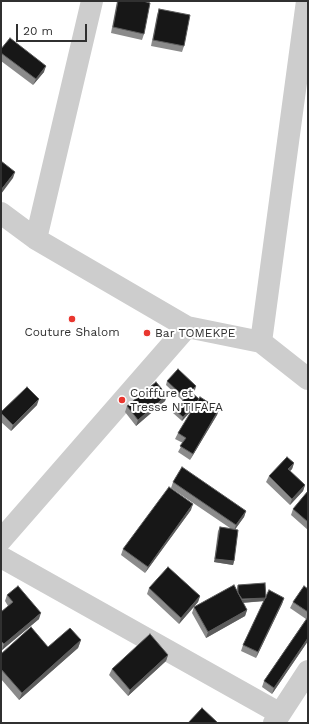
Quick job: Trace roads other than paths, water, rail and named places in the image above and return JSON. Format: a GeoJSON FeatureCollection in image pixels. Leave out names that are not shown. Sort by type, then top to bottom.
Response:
{"type":"FeatureCollection","features":[{"type":"Feature","properties":{"kind":"street"},"geometry":{"type":"LineString","coordinates":[[36,239],[92,1]]}},
{"type":"Feature","properties":{"kind":"street"},"geometry":{"type":"LineString","coordinates":[[261,342],[307,1]]}},
{"type":"Feature","properties":{"kind":"street"},"geometry":{"type":"LineString","coordinates":[[1,213],[36,239],[187,327],[261,342],[308,379]]}},
{"type":"Feature","properties":{"kind":"street"},"geometry":{"type":"LineString","coordinates":[[1,540],[187,327]]}},
{"type":"Feature","properties":{"kind":"street"},"geometry":{"type":"LineString","coordinates":[[1,556],[277,718],[308,671]]}},
{"type":"Feature","properties":{"kind":"place","name":"Couture Shalom"},"geometry":{"type":"Point","coordinates":[72,319]}},
{"type":"Feature","properties":{"kind":"place","name":"Bar TOMEKPE"},"geometry":{"type":"Point","coordinates":[147,333]}},
{"type":"Feature","properties":{"kind":"place","name":"Coiffure et Tresse N'TIFAFA"},"geometry":{"type":"Point","coordinates":[122,400]}}]}
